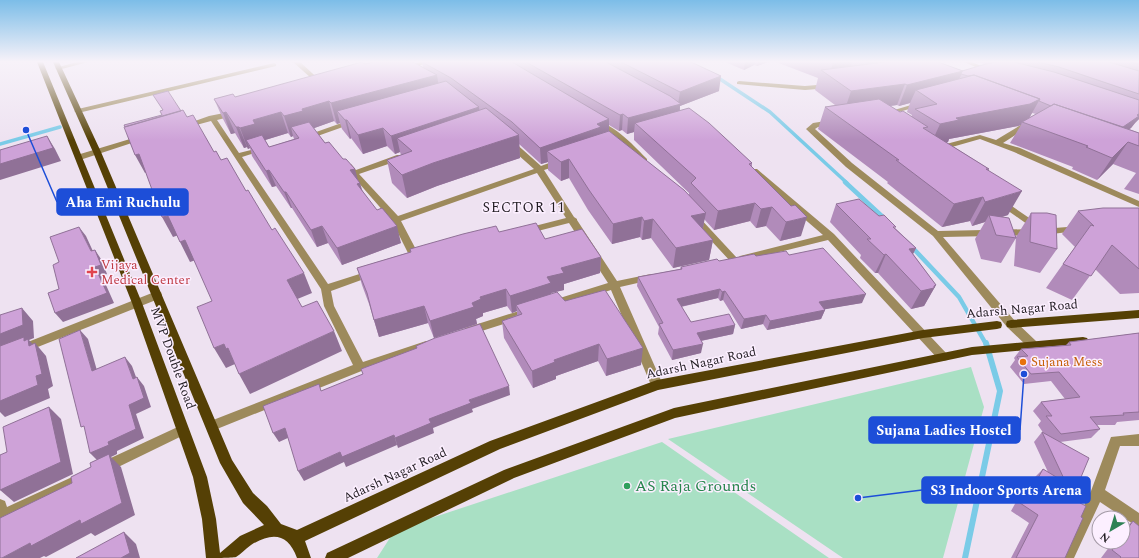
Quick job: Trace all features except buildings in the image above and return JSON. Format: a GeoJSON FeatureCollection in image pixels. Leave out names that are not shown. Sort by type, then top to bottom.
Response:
{"type":"FeatureCollection","features":[{"type":"Feature","properties":{"kind":"main road","name":"MVP Double Road"},"geometry":{"type":"LineString","coordinates":[[51,88],[80,157],[137,303],[200,477],[209,519],[221,558]]}},
{"type":"Feature","properties":{"kind":"main road","name":"MVP Double Road"},"geometry":{"type":"LineString","coordinates":[[68,88],[97,152],[227,463],[248,498],[262,511],[277,530]]}},
{"type":"Feature","properties":{"kind":"main road","name":"Adarsh Nagar Road"},"geometry":{"type":"LineString","coordinates":[[1011,324],[1139,314]]}},
{"type":"Feature","properties":{"kind":"main road","name":"Adarsh Nagar Road"},"geometry":{"type":"LineString","coordinates":[[296,538],[495,445],[657,385],[923,334],[997,325]]}},
{"type":"Feature","properties":{"kind":"main road"},"geometry":{"type":"LineString","coordinates":[[332,558],[509,474],[674,414],[943,357],[1030,344],[1093,340]]}},
{"type":"Feature","properties":{"kind":"main road"},"geometry":{"type":"LineString","coordinates":[[221,558],[241,542],[259,532],[277,530],[290,534],[296,538],[304,558]]}},
{"type":"Feature","properties":{"kind":"street"},"geometry":{"type":"LineString","coordinates":[[78,111],[176,88]]}},
{"type":"Feature","properties":{"kind":"street"},"geometry":{"type":"LineString","coordinates":[[318,90],[325,88]]}},
{"type":"Feature","properties":{"kind":"street"},"geometry":{"type":"LineString","coordinates":[[883,120],[876,116],[928,102]]}},
{"type":"Feature","properties":{"kind":"street"},"geometry":{"type":"LineString","coordinates":[[181,127],[242,110]]}},
{"type":"Feature","properties":{"kind":"street"},"geometry":{"type":"LineString","coordinates":[[212,118],[326,289],[329,306],[360,367]]}},
{"type":"Feature","properties":{"kind":"street"},"geometry":{"type":"LineString","coordinates":[[590,119],[628,138],[650,168]]}},
{"type":"Feature","properties":{"kind":"street"},"geometry":{"type":"LineString","coordinates":[[298,139],[323,136],[360,120]]}},
{"type":"Feature","properties":{"kind":"street"},"geometry":{"type":"LineString","coordinates":[[838,122],[816,125],[810,129],[849,165],[936,234],[1011,324],[1030,344]]}},
{"type":"Feature","properties":{"kind":"street"},"geometry":{"type":"LineString","coordinates":[[997,143],[1031,123]]}},
{"type":"Feature","properties":{"kind":"street"},"geometry":{"type":"LineString","coordinates":[[80,157],[150,136]]}},
{"type":"Feature","properties":{"kind":"street"},"geometry":{"type":"LineString","coordinates":[[503,137],[539,169],[573,219],[614,285],[657,385]]}},
{"type":"Feature","properties":{"kind":"street"},"geometry":{"type":"LineString","coordinates":[[942,160],[929,151],[980,137],[1017,150],[1139,204]]}},
{"type":"Feature","properties":{"kind":"street"},"geometry":{"type":"LineString","coordinates":[[610,144],[628,138]]}},
{"type":"Feature","properties":{"kind":"street"},"geometry":{"type":"LineString","coordinates":[[238,156],[268,148]]}},
{"type":"Feature","properties":{"kind":"street"},"geometry":{"type":"LineString","coordinates":[[354,173],[406,154]]}},
{"type":"Feature","properties":{"kind":"street"},"geometry":{"type":"LineString","coordinates":[[396,220],[567,159]]}},
{"type":"Feature","properties":{"kind":"street"},"geometry":{"type":"LineString","coordinates":[[345,162],[396,220],[416,259]]}},
{"type":"Feature","properties":{"kind":"street"},"geometry":{"type":"LineString","coordinates":[[749,166],[831,236],[943,357]]}},
{"type":"Feature","properties":{"kind":"street"},"geometry":{"type":"LineString","coordinates":[[993,196],[1043,232]]}},
{"type":"Feature","properties":{"kind":"street"},"geometry":{"type":"LineString","coordinates":[[691,214],[734,260]]}},
{"type":"Feature","properties":{"kind":"street"},"geometry":{"type":"LineString","coordinates":[[513,234],[573,219]]}},
{"type":"Feature","properties":{"kind":"street"},"geometry":{"type":"LineString","coordinates":[[936,234],[1043,232],[1086,228]]}},
{"type":"Feature","properties":{"kind":"street"},"geometry":{"type":"LineString","coordinates":[[719,263],[831,236]]}},
{"type":"Feature","properties":{"kind":"street"},"geometry":{"type":"LineString","coordinates":[[326,289],[379,271]]}},
{"type":"Feature","properties":{"kind":"street"},"geometry":{"type":"LineString","coordinates":[[457,335],[614,285],[659,275]]}},
{"type":"Feature","properties":{"kind":"street"},"geometry":{"type":"LineString","coordinates":[[0,358],[157,295]]}},
{"type":"Feature","properties":{"kind":"street","name":"Adarsh Nagar Road"},"geometry":{"type":"LineString","coordinates":[[997,325],[1011,324]]}},
{"type":"Feature","properties":{"kind":"street"},"geometry":{"type":"LineString","coordinates":[[212,426],[360,367],[434,342]]}},
{"type":"Feature","properties":{"kind":"street"},"geometry":{"type":"LineString","coordinates":[[0,514],[182,430]]}},
{"type":"Feature","properties":{"kind":"street"},"geometry":{"type":"LineString","coordinates":[[1066,558],[1097,493],[1116,441],[1139,440]]}},
{"type":"Feature","properties":{"kind":"street"},"geometry":{"type":"LineString","coordinates":[[1097,493],[1139,521]]}},
{"type":"Feature","properties":{"kind":"green space"},"geometry":{"type":"Polygon","coordinates":[[[971,367],[984,407],[943,558],[843,558],[668,439],[971,367]]]}},
{"type":"Feature","properties":{"kind":"green space","name":"AS Raja Grounds"},"geometry":{"type":"Polygon","coordinates":[[[662,442],[829,558],[377,558],[395,530],[662,442]]]}},
{"type":"Feature","properties":{"kind":"waterway"},"geometry":{"type":"LineString","coordinates":[[734,88],[770,112],[847,183]]}},
{"type":"Feature","properties":{"kind":"waterway"},"geometry":{"type":"LineString","coordinates":[[0,144],[60,127]]}},
{"type":"Feature","properties":{"kind":"waterway"},"geometry":{"type":"LineString","coordinates":[[845,182],[885,219]]}},
{"type":"Feature","properties":{"kind":"waterway"},"geometry":{"type":"LineString","coordinates":[[911,246],[959,297],[986,344]]}},
{"type":"Feature","properties":{"kind":"waterway"},"geometry":{"type":"LineString","coordinates":[[965,558],[1000,391],[986,343]]}},
{"type":"Feature","properties":{"kind":"place","name":"Aha Emi Ruchulu"},"geometry":{"type":"Point","coordinates":[26,130]}},
{"type":"Feature","properties":{"kind":"place","name":"Vijaya Medical Center"},"geometry":{"type":"Point","coordinates":[92,272]}},
{"type":"Feature","properties":{"kind":"place","name":"Sujana Mess"},"geometry":{"type":"Point","coordinates":[1023,362]}},
{"type":"Feature","properties":{"kind":"place","name":"Sujana Ladies Hostel"},"geometry":{"type":"Point","coordinates":[1024,374]}},
{"type":"Feature","properties":{"kind":"place","name":"AS Raja Grounds"},"geometry":{"type":"Point","coordinates":[627,486]}},
{"type":"Feature","properties":{"kind":"place","name":"S3 Indoor Sports Arena"},"geometry":{"type":"Point","coordinates":[858,498]}},
{"type":"Feature","properties":{"kind":"district","name":"SECTOR 11"},"geometry":{"type":"Point","coordinates":[524,207]}}]}
